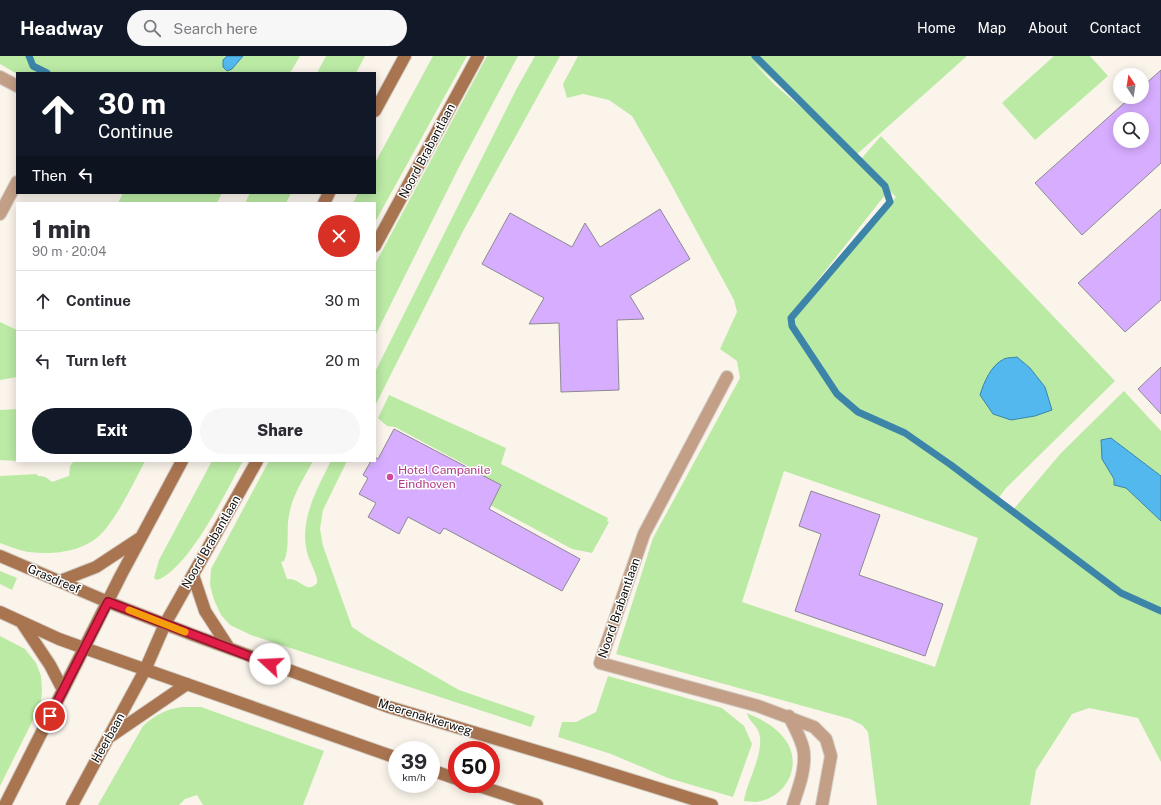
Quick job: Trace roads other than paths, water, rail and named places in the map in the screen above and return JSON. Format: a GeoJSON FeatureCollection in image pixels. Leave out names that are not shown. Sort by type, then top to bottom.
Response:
{"type":"FeatureCollection","features":[{"type":"Feature","properties":{"kind":"main road"},"geometry":{"type":"LineString","coordinates":[[376,109],[406,56]]}},
{"type":"Feature","properties":{"kind":"main road","name":"Noord Brabantlaan"},"geometry":{"type":"LineString","coordinates":[[376,244],[478,56]]}},
{"type":"Feature","properties":{"kind":"main road"},"geometry":{"type":"LineString","coordinates":[[5,805],[141,537],[181,462]]}},
{"type":"Feature","properties":{"kind":"main road","name":"Noord Brabantlaan"},"geometry":{"type":"LineString","coordinates":[[145,670],[165,624],[257,462]]}},
{"type":"Feature","properties":{"kind":"main road"},"geometry":{"type":"LineString","coordinates":[[60,581],[96,568],[141,537]]}},
{"type":"Feature","properties":{"kind":"main road","name":"Grasdreef"},"geometry":{"type":"LineString","coordinates":[[0,556],[108,602],[165,624]]}},
{"type":"Feature","properties":{"kind":"main road"},"geometry":{"type":"LineString","coordinates":[[193,575],[204,611],[229,648]]}},
{"type":"Feature","properties":{"kind":"main road"},"geometry":{"type":"LineString","coordinates":[[0,612],[59,639],[388,755]]}},
{"type":"Feature","properties":{"kind":"main road"},"geometry":{"type":"LineString","coordinates":[[21,622],[50,665],[63,690]]}},
{"type":"Feature","properties":{"kind":"main road","name":"Meerenakkerweg"},"geometry":{"type":"LineString","coordinates":[[165,624],[389,707],[712,805]]}},
{"type":"Feature","properties":{"kind":"main road","name":"Heerbaan"},"geometry":{"type":"LineString","coordinates":[[72,805],[145,670]]}},
{"type":"Feature","properties":{"kind":"main road"},"geometry":{"type":"LineString","coordinates":[[108,738],[187,684]]}},
{"type":"Feature","properties":{"kind":"main road"},"geometry":{"type":"LineString","coordinates":[[500,793],[537,805]]}},
{"type":"Feature","properties":{"kind":"street"},"geometry":{"type":"LineString","coordinates":[[0,77],[16,85]]}},
{"type":"Feature","properties":{"kind":"street"},"geometry":{"type":"LineString","coordinates":[[0,214],[16,184]]}},
{"type":"Feature","properties":{"kind":"street","name":"Noord Brabantlaan"},"geometry":{"type":"LineString","coordinates":[[727,377],[644,534],[600,663],[758,706],[789,716],[814,727],[826,739],[831,756],[822,805]]}},
{"type":"Feature","properties":{"kind":"street"},"geometry":{"type":"LineString","coordinates":[[789,716],[798,734],[804,754],[802,775],[793,805]]}},
{"type":"Feature","properties":{"kind":"water"},"geometry":{"type":"Polygon","coordinates":[[[227,56],[243,56],[232,69],[227,71],[223,67],[223,60],[227,56]]]}},
{"type":"Feature","properties":{"kind":"water"},"geometry":{"type":"Polygon","coordinates":[[[1017,357],[1030,368],[1045,387],[1052,410],[1035,416],[1011,420],[993,414],[980,395],[986,379],[995,365],[1006,358],[1017,357]]]}},
{"type":"Feature","properties":{"kind":"water"},"geometry":{"type":"Polygon","coordinates":[[[1111,438],[1161,476],[1161,521],[1126,488],[1114,485],[1114,479],[1102,459],[1101,440],[1111,438]]]}},
{"type":"Feature","properties":{"kind":"waterway"},"geometry":{"type":"LineString","coordinates":[[29,56],[33,66],[45,72]]}},
{"type":"Feature","properties":{"kind":"waterway"},"geometry":{"type":"LineString","coordinates":[[755,56],[885,186],[890,202],[791,318],[792,326],[837,394],[858,412],[905,433],[951,465],[1121,593],[1161,611]]}},
{"type":"Feature","properties":{"kind":"place","name":"Hotel Campanile Eindhoven"},"geometry":{"type":"Point","coordinates":[390,477]}}]}
